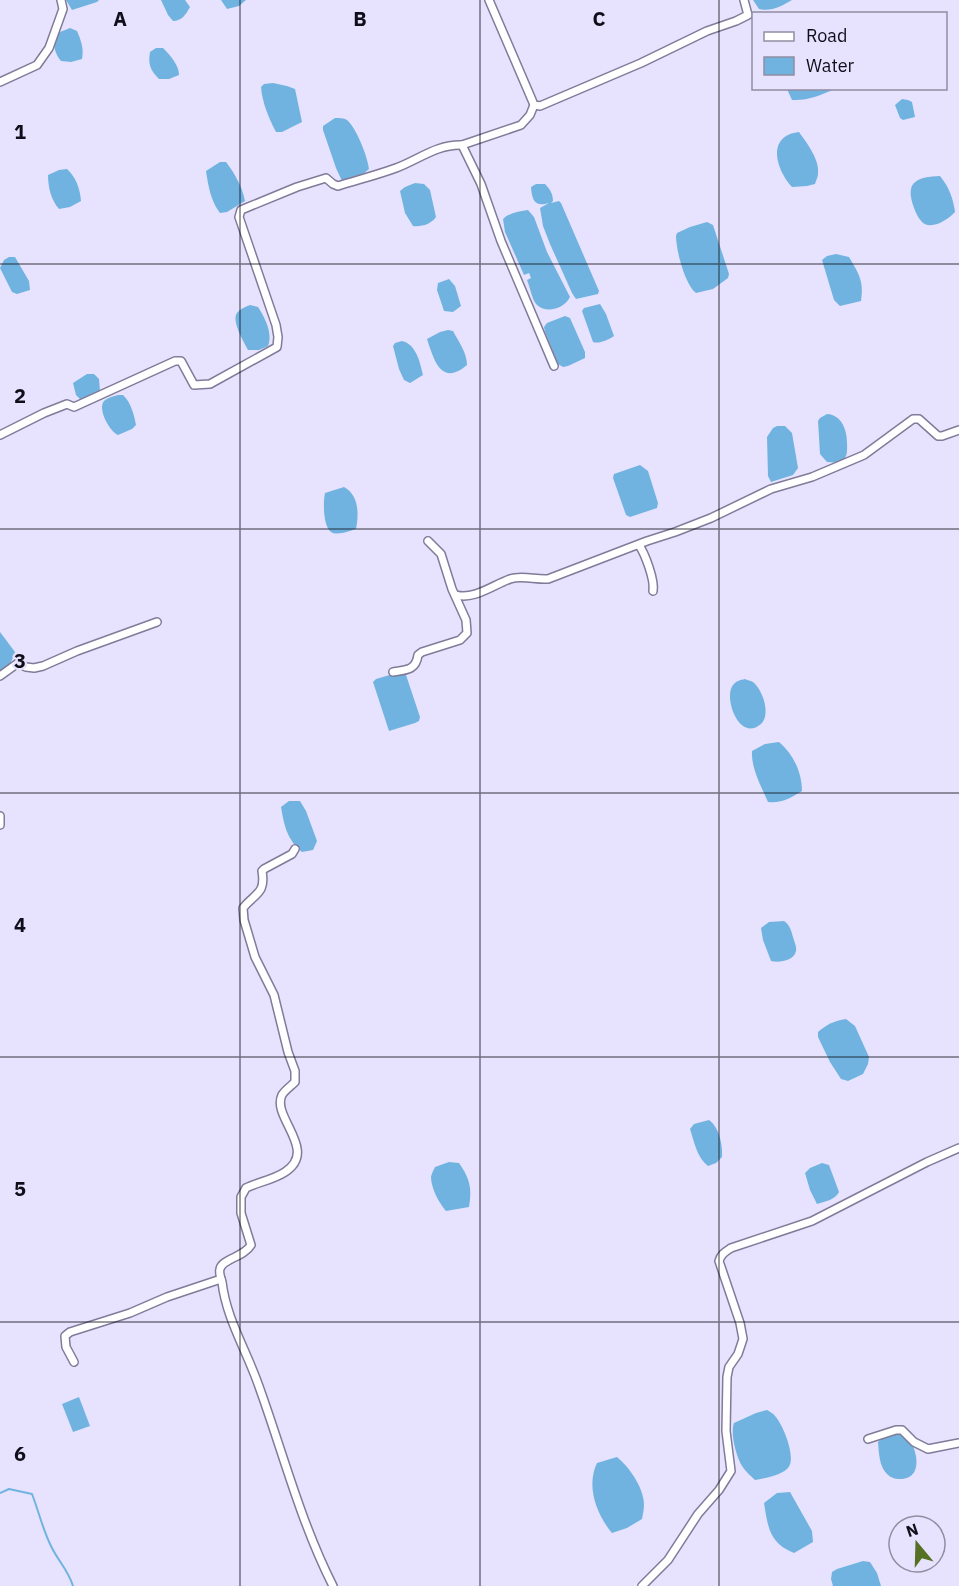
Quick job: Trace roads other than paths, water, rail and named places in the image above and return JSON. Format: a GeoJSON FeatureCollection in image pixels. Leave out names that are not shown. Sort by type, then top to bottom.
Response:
{"type":"FeatureCollection","features":[{"type":"Feature","properties":{"kind":"street"},"geometry":{"type":"LineString","coordinates":[[0,82],[37,66],[49,48],[63,9],[61,0]]}},
{"type":"Feature","properties":{"kind":"street"},"geometry":{"type":"LineString","coordinates":[[0,435],[67,404],[74,407],[175,361],[181,361],[194,385],[204,385],[210,384],[277,347],[276,325],[241,224],[239,217],[241,210],[326,178],[338,186],[398,167],[437,148],[453,144],[462,145],[521,125],[530,115],[534,105],[489,0]]}},
{"type":"Feature","properties":{"kind":"street"},"geometry":{"type":"LineString","coordinates":[[534,105],[540,106],[565,97],[707,31],[736,21],[748,15],[744,0]]}},
{"type":"Feature","properties":{"kind":"street"},"geometry":{"type":"LineString","coordinates":[[462,145],[481,184],[501,241],[554,366]]}},
{"type":"Feature","properties":{"kind":"street"},"geometry":{"type":"LineString","coordinates":[[456,595],[466,597],[517,577],[548,579],[711,518],[771,489],[812,477],[864,456],[913,419],[919,419],[938,436],[959,430]]}},
{"type":"Feature","properties":{"kind":"street"},"geometry":{"type":"LineString","coordinates":[[393,672],[413,667],[417,663],[418,655],[422,652],[460,640],[467,633],[466,620],[441,554],[428,541]]}},
{"type":"Feature","properties":{"kind":"street"},"geometry":{"type":"LineString","coordinates":[[639,544],[649,568],[653,591]]}},
{"type":"Feature","properties":{"kind":"street"},"geometry":{"type":"LineString","coordinates":[[0,676],[18,663],[34,668],[43,666],[157,622]]}},
{"type":"Feature","properties":{"kind":"street"},"geometry":{"type":"LineString","coordinates":[[0,816],[0,825]]}},
{"type":"Feature","properties":{"kind":"street"},"geometry":{"type":"LineString","coordinates":[[295,849],[292,854],[264,869],[262,872],[264,884],[258,894],[243,909],[255,957],[274,995],[295,1071],[295,1082],[281,1097],[280,1106],[298,1156],[286,1171],[246,1188],[241,1197],[241,1213],[251,1245],[248,1252],[223,1263],[220,1269],[222,1288],[234,1326],[256,1379],[306,1525],[333,1586]]}},
{"type":"Feature","properties":{"kind":"street"},"geometry":{"type":"LineString","coordinates":[[642,1586],[668,1560],[698,1514],[731,1471],[726,1431],[727,1377],[729,1367],[738,1354],[743,1339],[740,1323],[719,1262],[720,1257],[731,1248],[812,1221],[959,1148]]}},
{"type":"Feature","properties":{"kind":"street"},"geometry":{"type":"LineString","coordinates":[[74,1362],[66,1347],[65,1336],[70,1332],[130,1313],[167,1297],[221,1279]]}},
{"type":"Feature","properties":{"kind":"street"},"geometry":{"type":"LineString","coordinates":[[868,1439],[902,1430],[914,1442],[928,1449],[959,1443]]}},
{"type":"Feature","properties":{"kind":"water"},"geometry":{"type":"Polygon","coordinates":[[[66,0],[99,0],[72,10],[66,0]]]}},
{"type":"Feature","properties":{"kind":"water"},"geometry":{"type":"Polygon","coordinates":[[[161,0],[185,0],[190,7],[185,15],[173,21],[161,0]]]}},
{"type":"Feature","properties":{"kind":"water"},"geometry":{"type":"Polygon","coordinates":[[[221,0],[246,0],[239,6],[227,9],[221,0]]]}},
{"type":"Feature","properties":{"kind":"water"},"geometry":{"type":"Polygon","coordinates":[[[753,0],[792,0],[776,8],[763,10],[759,9],[753,0]]]}},
{"type":"Feature","properties":{"kind":"water"},"geometry":{"type":"Polygon","coordinates":[[[70,28],[77,31],[81,41],[82,59],[71,62],[61,61],[55,48],[55,34],[70,28]]]}},
{"type":"Feature","properties":{"kind":"water"},"geometry":{"type":"Polygon","coordinates":[[[156,48],[163,48],[176,64],[179,75],[169,79],[159,79],[156,76],[150,67],[149,60],[150,52],[156,48]]]}},
{"type":"Feature","properties":{"kind":"water"},"geometry":{"type":"Polygon","coordinates":[[[273,83],[295,89],[302,122],[282,132],[276,132],[266,110],[262,93],[261,87],[264,84],[273,83]]]}},
{"type":"Feature","properties":{"kind":"water"},"geometry":{"type":"Polygon","coordinates":[[[787,90],[832,90],[803,100],[792,100],[787,90]]]}},
{"type":"Feature","properties":{"kind":"water"},"geometry":{"type":"Polygon","coordinates":[[[902,99],[912,102],[915,117],[903,120],[900,118],[895,105],[902,99]]]}},
{"type":"Feature","properties":{"kind":"water"},"geometry":{"type":"Polygon","coordinates":[[[335,118],[345,119],[353,127],[364,149],[369,169],[362,175],[342,181],[323,130],[323,126],[335,118]]]}},
{"type":"Feature","properties":{"kind":"water"},"geometry":{"type":"Polygon","coordinates":[[[799,132],[815,157],[818,175],[815,184],[792,187],[778,163],[778,146],[789,135],[799,132]]]}},
{"type":"Feature","properties":{"kind":"water"},"geometry":{"type":"Polygon","coordinates":[[[220,162],[226,162],[232,171],[245,201],[227,212],[220,213],[212,199],[206,171],[220,162]]]}},
{"type":"Feature","properties":{"kind":"water"},"geometry":{"type":"Polygon","coordinates":[[[67,169],[77,184],[81,201],[70,207],[59,209],[51,193],[48,175],[67,169]]]}},
{"type":"Feature","properties":{"kind":"water"},"geometry":{"type":"Polygon","coordinates":[[[940,176],[950,193],[955,212],[940,223],[930,225],[921,220],[916,212],[911,190],[915,182],[920,179],[940,176]]]}},
{"type":"Feature","properties":{"kind":"water"},"geometry":{"type":"Polygon","coordinates":[[[415,183],[424,184],[430,190],[436,217],[420,226],[413,226],[405,213],[400,191],[415,183]]]}},
{"type":"Feature","properties":{"kind":"water"},"geometry":{"type":"Polygon","coordinates":[[[536,184],[545,184],[551,192],[553,201],[551,203],[559,201],[561,203],[599,291],[598,294],[576,299],[572,293],[543,226],[540,208],[549,203],[537,203],[532,196],[531,187],[536,184]]]}},
{"type":"Feature","properties":{"kind":"water"},"geometry":{"type":"Polygon","coordinates":[[[528,210],[534,217],[547,252],[570,297],[568,301],[555,309],[545,309],[536,304],[527,280],[531,278],[529,273],[524,275],[505,232],[503,219],[505,217],[528,210]]]}},
{"type":"Feature","properties":{"kind":"water"},"geometry":{"type":"Polygon","coordinates":[[[707,222],[713,225],[729,274],[728,278],[713,289],[696,293],[688,283],[682,267],[676,236],[677,233],[690,227],[707,222]]]}},
{"type":"Feature","properties":{"kind":"water"},"geometry":{"type":"Polygon","coordinates":[[[836,254],[849,257],[856,268],[861,283],[861,301],[840,306],[834,300],[822,260],[836,254]]]}},
{"type":"Feature","properties":{"kind":"water"},"geometry":{"type":"Polygon","coordinates":[[[15,257],[29,281],[30,290],[17,294],[12,292],[0,268],[4,260],[15,257]]]}},
{"type":"Feature","properties":{"kind":"water"},"geometry":{"type":"Polygon","coordinates":[[[449,279],[455,286],[461,306],[453,312],[444,311],[437,290],[438,283],[449,279]]]}},
{"type":"Feature","properties":{"kind":"water"},"geometry":{"type":"Polygon","coordinates":[[[600,304],[614,336],[604,341],[593,342],[582,311],[584,308],[600,304]]]}},
{"type":"Feature","properties":{"kind":"water"},"geometry":{"type":"Polygon","coordinates":[[[250,305],[258,307],[269,331],[268,346],[259,350],[248,350],[236,321],[238,312],[250,305]]]}},
{"type":"Feature","properties":{"kind":"water"},"geometry":{"type":"Polygon","coordinates":[[[565,316],[570,318],[585,352],[585,358],[563,367],[558,364],[544,327],[547,323],[565,316]]]}},
{"type":"Feature","properties":{"kind":"water"},"geometry":{"type":"Polygon","coordinates":[[[448,330],[453,331],[460,343],[467,365],[451,373],[440,368],[427,339],[448,330]]]}},
{"type":"Feature","properties":{"kind":"water"},"geometry":{"type":"Polygon","coordinates":[[[402,341],[414,350],[423,375],[410,383],[404,380],[393,346],[402,341]]]}},
{"type":"Feature","properties":{"kind":"water"},"geometry":{"type":"Polygon","coordinates":[[[87,374],[94,374],[99,379],[100,391],[81,400],[76,395],[73,383],[87,374]]]}},
{"type":"Feature","properties":{"kind":"water"},"geometry":{"type":"Polygon","coordinates":[[[123,395],[128,401],[136,425],[118,435],[108,425],[102,405],[104,401],[123,395]]]}},
{"type":"Feature","properties":{"kind":"water"},"geometry":{"type":"Polygon","coordinates":[[[827,414],[840,420],[845,428],[847,453],[841,461],[827,462],[820,454],[818,421],[827,414]]]}},
{"type":"Feature","properties":{"kind":"water"},"geometry":{"type":"Polygon","coordinates":[[[777,426],[785,426],[792,433],[798,468],[793,475],[771,482],[768,476],[767,437],[777,426]]]}},
{"type":"Feature","properties":{"kind":"water"},"geometry":{"type":"Polygon","coordinates":[[[640,465],[648,471],[658,503],[657,508],[630,517],[626,515],[613,478],[614,474],[640,465]]]}},
{"type":"Feature","properties":{"kind":"water"},"geometry":{"type":"Polygon","coordinates":[[[344,487],[353,495],[358,517],[356,529],[337,534],[328,529],[325,519],[325,493],[344,487]]]}},
{"type":"Feature","properties":{"kind":"water"},"geometry":{"type":"Polygon","coordinates":[[[0,632],[15,652],[9,667],[0,673],[0,632]]]}},
{"type":"Feature","properties":{"kind":"water"},"geometry":{"type":"Polygon","coordinates":[[[400,672],[406,675],[420,717],[415,723],[389,731],[373,682],[400,672]]]}},
{"type":"Feature","properties":{"kind":"water"},"geometry":{"type":"Polygon","coordinates":[[[745,679],[757,686],[763,696],[766,709],[764,720],[753,728],[746,728],[740,723],[735,716],[730,699],[733,685],[745,679]]]}},
{"type":"Feature","properties":{"kind":"water"},"geometry":{"type":"Polygon","coordinates":[[[779,742],[796,764],[802,791],[782,801],[768,802],[755,770],[752,751],[765,744],[779,742]]]}},
{"type":"Feature","properties":{"kind":"water"},"geometry":{"type":"Polygon","coordinates":[[[289,801],[300,801],[306,811],[317,841],[313,850],[302,852],[290,837],[281,807],[289,801]]]}},
{"type":"Feature","properties":{"kind":"water"},"geometry":{"type":"Polygon","coordinates":[[[784,921],[791,930],[796,951],[789,959],[771,961],[761,928],[769,922],[784,921]]]}},
{"type":"Feature","properties":{"kind":"water"},"geometry":{"type":"Polygon","coordinates":[[[846,1019],[855,1026],[869,1057],[863,1074],[848,1081],[841,1079],[818,1037],[818,1032],[824,1027],[846,1019]]]}},
{"type":"Feature","properties":{"kind":"water"},"geometry":{"type":"Polygon","coordinates":[[[709,1120],[718,1132],[722,1157],[716,1163],[708,1166],[699,1154],[690,1129],[694,1124],[709,1120]]]}},
{"type":"Feature","properties":{"kind":"water"},"geometry":{"type":"Polygon","coordinates":[[[449,1162],[459,1163],[466,1174],[470,1189],[469,1207],[446,1211],[432,1186],[431,1177],[435,1167],[449,1162]]]}},
{"type":"Feature","properties":{"kind":"water"},"geometry":{"type":"Polygon","coordinates":[[[822,1163],[829,1165],[839,1192],[833,1199],[817,1204],[805,1173],[822,1163]]]}},
{"type":"Feature","properties":{"kind":"water"},"geometry":{"type":"Polygon","coordinates":[[[79,1397],[90,1426],[73,1432],[62,1404],[79,1397]]]}},
{"type":"Feature","properties":{"kind":"water"},"geometry":{"type":"Polygon","coordinates":[[[767,1410],[778,1420],[785,1434],[790,1451],[790,1465],[780,1473],[755,1480],[740,1462],[734,1445],[733,1427],[734,1423],[767,1410]]]}},
{"type":"Feature","properties":{"kind":"water"},"geometry":{"type":"Polygon","coordinates":[[[901,1433],[913,1446],[916,1456],[914,1472],[905,1479],[893,1478],[884,1471],[878,1442],[901,1433]]]}},
{"type":"Feature","properties":{"kind":"water"},"geometry":{"type":"Polygon","coordinates":[[[617,1457],[635,1478],[644,1506],[642,1519],[627,1528],[612,1533],[597,1509],[592,1481],[597,1463],[617,1457]]]}},
{"type":"Feature","properties":{"kind":"water"},"geometry":{"type":"Polygon","coordinates":[[[790,1492],[812,1531],[813,1542],[794,1553],[779,1544],[771,1533],[764,1503],[777,1493],[790,1492]]]}},
{"type":"Feature","properties":{"kind":"water"},"geometry":{"type":"Polygon","coordinates":[[[863,1561],[870,1562],[881,1586],[833,1586],[832,1572],[863,1561]]]}},
{"type":"Feature","properties":{"kind":"waterway"},"geometry":{"type":"LineString","coordinates":[[0,1493],[9,1489],[32,1494],[49,1542],[73,1586]]}}]}
